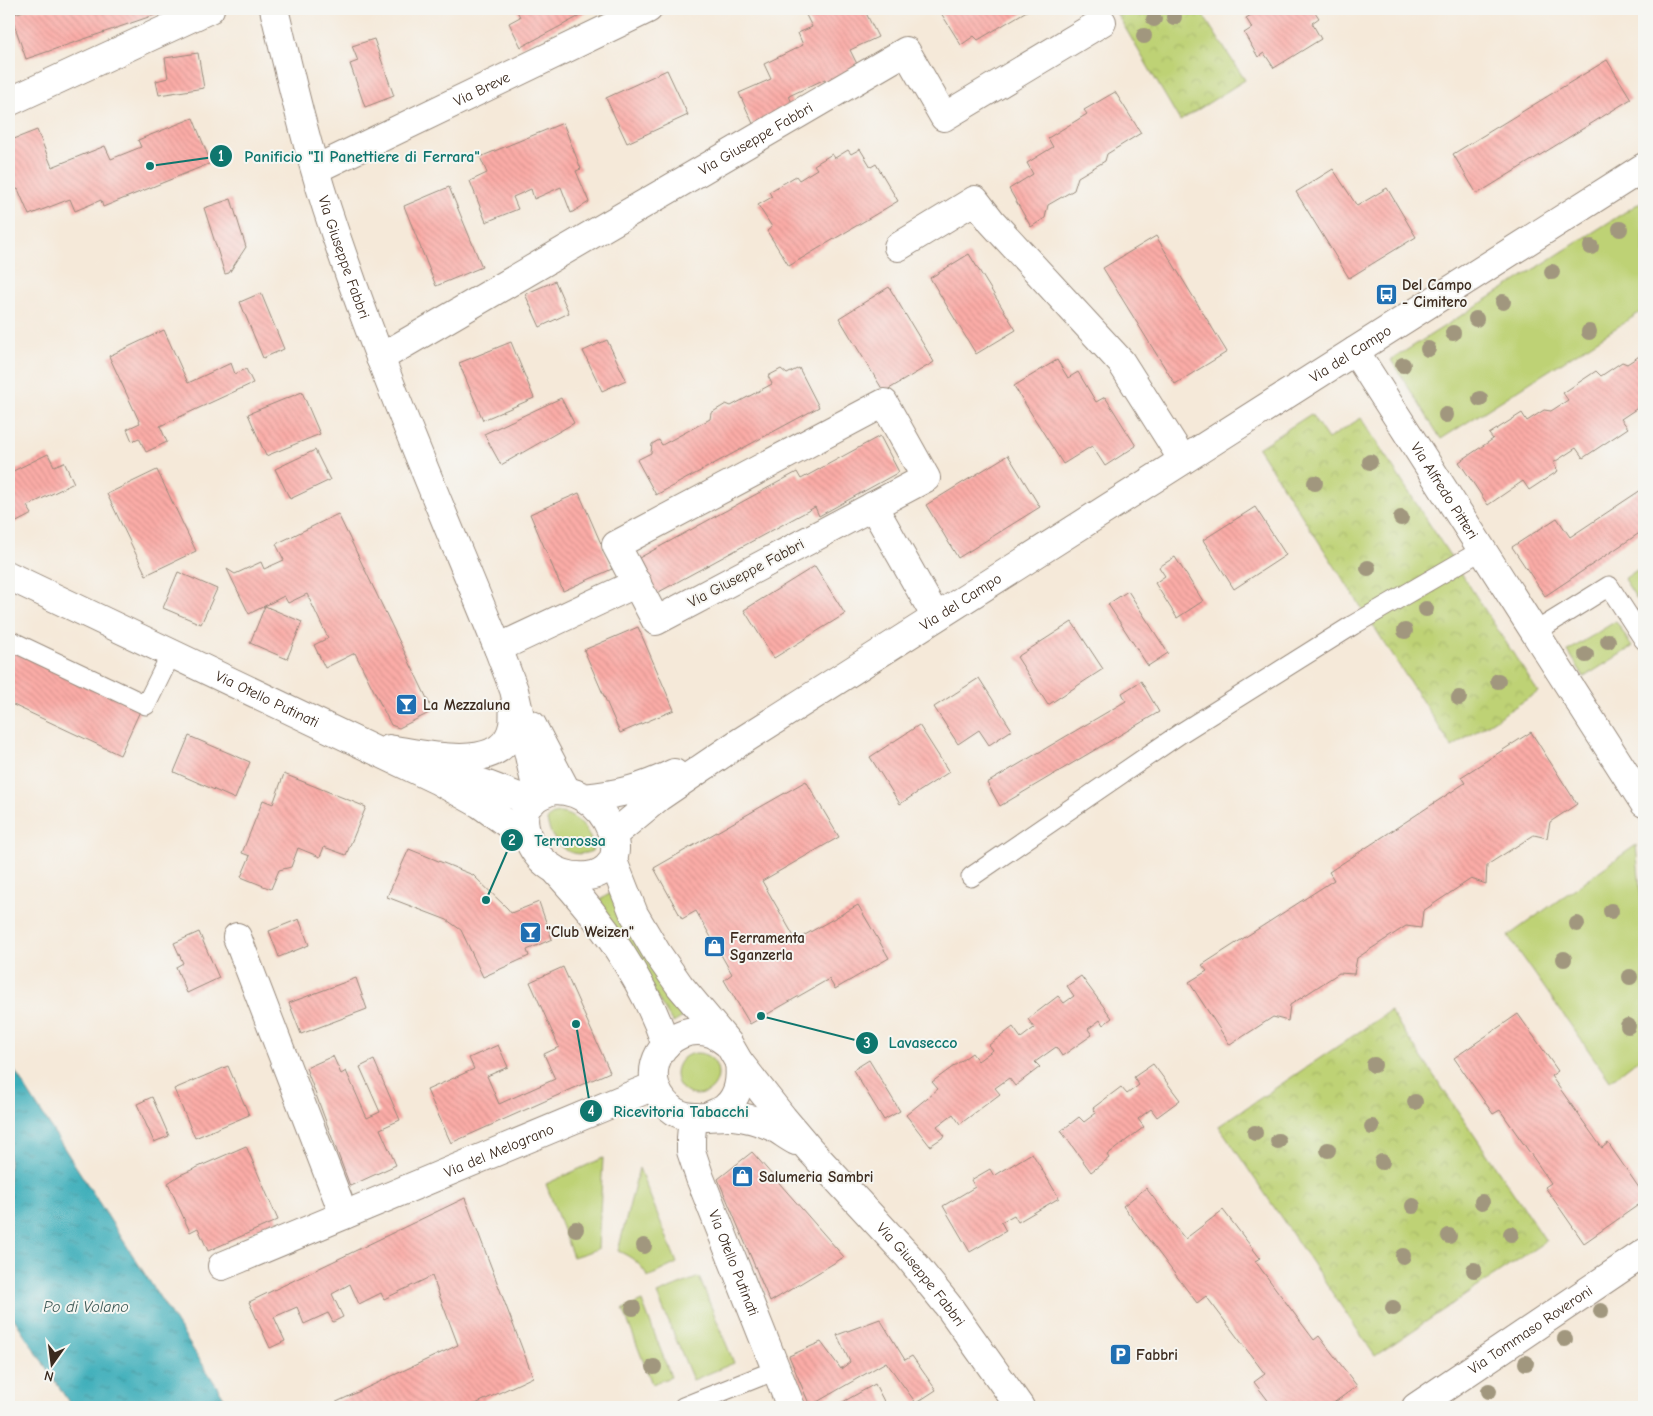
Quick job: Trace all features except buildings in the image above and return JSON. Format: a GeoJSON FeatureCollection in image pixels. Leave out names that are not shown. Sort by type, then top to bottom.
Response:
{"type":"FeatureCollection","features":[{"type":"Feature","properties":{"kind":"street"},"geometry":{"type":"LineString","coordinates":[[9,102],[210,9]]}},
{"type":"Feature","properties":{"kind":"street","name":"Via Giuseppe Fabbri"},"geometry":{"type":"LineString","coordinates":[[274,9],[316,170],[343,257],[380,358],[514,690],[575,794],[596,806],[607,820],[616,848],[613,861],[634,914],[657,953],[680,986],[810,1150],[908,1256],[949,1307],[1020,1407]]}},
{"type":"Feature","properties":{"kind":"street","name":"Via Breve"},"geometry":{"type":"LineString","coordinates":[[316,170],[648,9]]}},
{"type":"Feature","properties":{"kind":"street","name":"Via Giuseppe Fabbri"},"geometry":{"type":"LineString","coordinates":[[380,358],[906,51],[944,117],[1102,22]]}},
{"type":"Feature","properties":{"kind":"street","name":"Via del Campo"},"geometry":{"type":"LineString","coordinates":[[613,835],[659,797],[737,744],[1644,167]]}},
{"type":"Feature","properties":{"kind":"street"},"geometry":{"type":"LineString","coordinates":[[898,247],[976,200],[992,222],[1121,362],[1183,460]]}},
{"type":"Feature","properties":{"kind":"street","name":"Via Alfredo Pitteri"},"geometry":{"type":"LineString","coordinates":[[1355,351],[1644,803]]}},
{"type":"Feature","properties":{"kind":"street","name":"Via Giuseppe Fabbri"},"geometry":{"type":"LineString","coordinates":[[884,403],[926,478],[656,620],[636,584],[616,545],[884,403]]}},
{"type":"Feature","properties":{"kind":"street"},"geometry":{"type":"LineString","coordinates":[[873,506],[936,617]]}},
{"type":"Feature","properties":{"kind":"street","name":"Via Otello Putinati"},"geometry":{"type":"LineString","coordinates":[[9,576],[363,745],[471,799],[528,838]]}},
{"type":"Feature","properties":{"kind":"street"},"geometry":{"type":"LineString","coordinates":[[498,648],[636,584]]}},
{"type":"Feature","properties":{"kind":"street","name":"Via Giuseppe Fabbri"},"geometry":{"type":"LineString","coordinates":[[363,745],[462,759],[488,755],[507,741],[513,726],[514,690]]}},
{"type":"Feature","properties":{"kind":"street","name":"Via Giuseppe Fabbri"},"geometry":{"type":"LineString","coordinates":[[514,690],[535,799]]}},
{"type":"Feature","properties":{"kind":"street","name":"Via del Campo"},"geometry":{"type":"LineString","coordinates":[[575,794],[614,795],[648,786],[737,744]]}},
{"type":"Feature","properties":{"kind":"street","name":"Via Otello Putinati"},"geometry":{"type":"LineString","coordinates":[[363,745],[535,799]]}},
{"type":"Feature","properties":{"kind":"street"},"geometry":{"type":"LineString","coordinates":[[575,794],[553,790],[535,799],[527,806],[524,820],[528,838],[532,848],[543,862],[557,872],[584,901],[633,971],[655,1016],[666,1045],[662,1047],[655,1062],[654,1086]]}},
{"type":"Feature","properties":{"kind":"street"},"geometry":{"type":"LineString","coordinates":[[557,872],[575,877],[593,875],[606,869],[613,861]]}},
{"type":"Feature","properties":{"kind":"street"},"geometry":{"type":"LineString","coordinates":[[237,937],[344,1215]]}},
{"type":"Feature","properties":{"kind":"street","name":"Via Giuseppe Fabbri"},"geometry":{"type":"LineString","coordinates":[[666,1045],[680,1034],[693,1031],[712,1033],[734,1053]]}},
{"type":"Feature","properties":{"kind":"street"},"geometry":{"type":"LineString","coordinates":[[701,1116],[726,1107],[738,1090],[740,1075],[734,1053]]}},
{"type":"Feature","properties":{"kind":"street","name":"Via Giuseppe Fabbri"},"geometry":{"type":"LineString","coordinates":[[654,1086],[661,1099],[672,1110],[688,1117],[734,1116],[772,1127],[810,1150]]}},
{"type":"Feature","properties":{"kind":"street","name":"Via del Melograno"},"geometry":{"type":"LineString","coordinates":[[222,1266],[654,1086]]}},
{"type":"Feature","properties":{"kind":"street","name":"Via Otello Putinati"},"geometry":{"type":"LineString","coordinates":[[701,1116],[691,1138],[691,1150],[791,1407]]}},
{"type":"Feature","properties":{"kind":"street","name":"Via Tommaso Roveroni"},"geometry":{"type":"LineString","coordinates":[[1416,1407],[1644,1252]]}},
{"type":"Feature","properties":{"kind":"lane"},"geometry":{"type":"LineString","coordinates":[[971,877],[1181,733],[1354,625],[1482,550]]}},
{"type":"Feature","properties":{"kind":"lane"},"geometry":{"type":"LineString","coordinates":[[1535,632],[1609,586],[1644,640]]}},
{"type":"Feature","properties":{"kind":"lane"},"geometry":{"type":"LineString","coordinates":[[9,640],[146,705],[171,654]]}},
{"type":"Feature","properties":{"kind":"lane"},"geometry":{"type":"LineString","coordinates":[[682,1407],[776,1370]]}},
{"type":"Feature","properties":{"kind":"green space"},"geometry":{"type":"Polygon","coordinates":[[[1114,9],[1199,9],[1245,80],[1180,121],[1114,9]]]}},
{"type":"Feature","properties":{"kind":"green space"},"geometry":{"type":"Polygon","coordinates":[[[1644,200],[1644,310],[1441,439],[1391,360],[1644,200]]]}},
{"type":"Feature","properties":{"kind":"green space"},"geometry":{"type":"Polygon","coordinates":[[[1311,414],[1328,439],[1361,418],[1538,692],[1452,747],[1258,448],[1311,414]]]}},
{"type":"Feature","properties":{"kind":"green space"},"geometry":{"type":"Polygon","coordinates":[[[1644,565],[1644,610],[1624,579],[1644,565]]]}},
{"type":"Feature","properties":{"kind":"green space"},"geometry":{"type":"Polygon","coordinates":[[[1616,621],[1632,647],[1584,677],[1568,651],[1616,621]]]}},
{"type":"Feature","properties":{"kind":"green space"},"geometry":{"type":"Polygon","coordinates":[[[557,813],[570,816],[582,825],[590,837],[592,851],[575,853],[562,848],[552,836],[547,820],[551,815],[557,813]]]}},
{"type":"Feature","properties":{"kind":"green space"},"geometry":{"type":"Polygon","coordinates":[[[1636,845],[1644,931],[1644,1055],[1610,1081],[1508,936],[1636,845]]]}},
{"type":"Feature","properties":{"kind":"green space"},"geometry":{"type":"Polygon","coordinates":[[[613,892],[688,1014],[673,1023],[597,901],[613,892]]]}},
{"type":"Feature","properties":{"kind":"green space"},"geometry":{"type":"Polygon","coordinates":[[[1390,1011],[1546,1241],[1375,1356],[1219,1126],[1390,1011]]]}},
{"type":"Feature","properties":{"kind":"green space"},"geometry":{"type":"Polygon","coordinates":[[[701,1053],[709,1056],[715,1062],[718,1074],[715,1086],[709,1092],[693,1095],[685,1092],[679,1086],[676,1070],[679,1062],[685,1056],[701,1053]]]}},
{"type":"Feature","properties":{"kind":"green space"},"geometry":{"type":"Polygon","coordinates":[[[603,1158],[598,1249],[573,1257],[546,1184],[603,1158]]]}},
{"type":"Feature","properties":{"kind":"green space"},"geometry":{"type":"Polygon","coordinates":[[[639,1168],[677,1263],[648,1277],[636,1261],[618,1251],[639,1168]]]}},
{"type":"Feature","properties":{"kind":"green space"},"geometry":{"type":"Polygon","coordinates":[[[699,1277],[734,1363],[693,1380],[657,1294],[699,1277]]]}},
{"type":"Feature","properties":{"kind":"green space"},"geometry":{"type":"Polygon","coordinates":[[[642,1301],[671,1377],[652,1384],[623,1309],[642,1301]]]}},
{"type":"Feature","properties":{"kind":"water","name":"Po di Volano"},"geometry":{"type":"Polygon","coordinates":[[[9,1062],[230,1407],[72,1407],[9,1311],[9,1062]]]}},
{"type":"Feature","properties":{"kind":"place","name":"Panificio \"Il Panettiere di Ferrara\""},"geometry":{"type":"Point","coordinates":[150,166]}},
{"type":"Feature","properties":{"kind":"place","name":"Del Campo - Cimitero"},"geometry":{"type":"Point","coordinates":[1386,294]}},
{"type":"Feature","properties":{"kind":"place","name":"La Mezzaluna"},"geometry":{"type":"Point","coordinates":[407,705]}},
{"type":"Feature","properties":{"kind":"place","name":"Terrarossa"},"geometry":{"type":"Point","coordinates":[486,900]}},
{"type":"Feature","properties":{"kind":"place","name":"\"Club Weizen\""},"geometry":{"type":"Point","coordinates":[530,932]}},
{"type":"Feature","properties":{"kind":"place","name":"Ferramenta Sganzerla"},"geometry":{"type":"Point","coordinates":[714,947]}},
{"type":"Feature","properties":{"kind":"place","name":"Lavasecco"},"geometry":{"type":"Point","coordinates":[761,1016]}},
{"type":"Feature","properties":{"kind":"place","name":"Ricevitoria Tabacchi"},"geometry":{"type":"Point","coordinates":[576,1024]}},
{"type":"Feature","properties":{"kind":"place","name":"Salumeria Sambri"},"geometry":{"type":"Point","coordinates":[743,1177]}},
{"type":"Feature","properties":{"kind":"place","name":"Fabbri"},"geometry":{"type":"Point","coordinates":[1120,1355]}}]}
